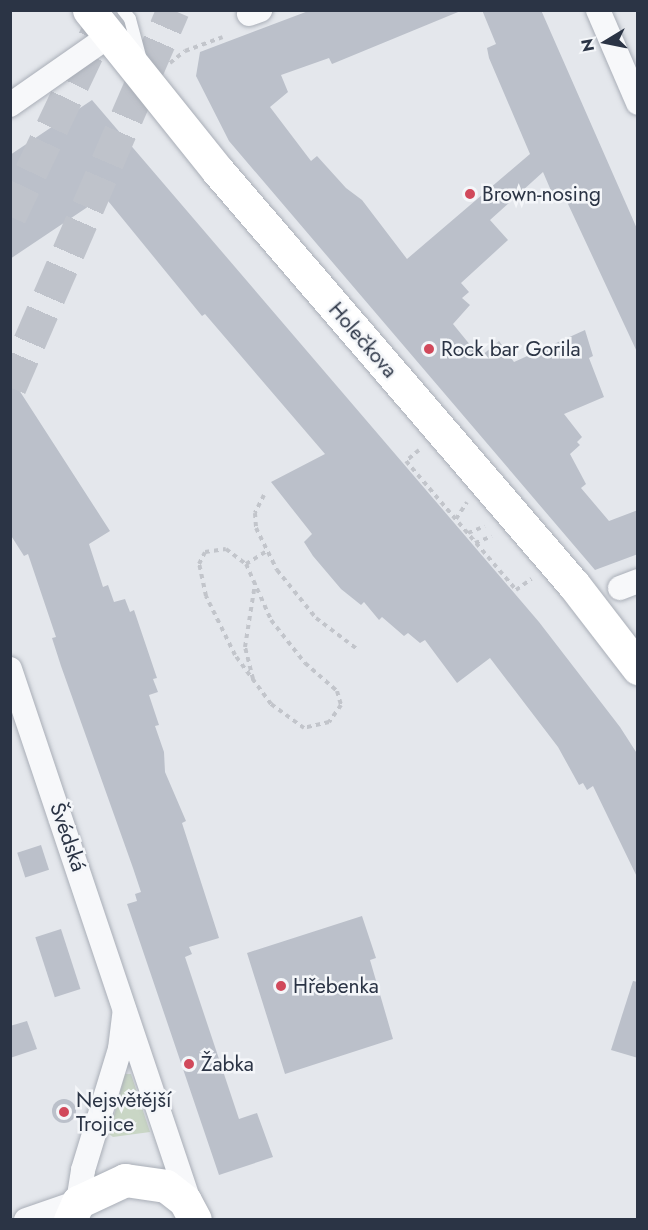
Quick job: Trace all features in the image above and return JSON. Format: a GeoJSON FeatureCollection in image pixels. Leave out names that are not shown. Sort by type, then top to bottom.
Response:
{"type":"FeatureCollection","features":[{"type":"Feature","properties":{"kind":"street","name":"Holečkova"},"geometry":{"type":"LineString","coordinates":[[89,10],[116,23],[158,70],[218,171],[595,610],[638,668]]}},
{"type":"Feature","properties":{"kind":"street"},"geometry":{"type":"LineString","coordinates":[[598,10],[638,103]]}},
{"type":"Feature","properties":{"kind":"street"},"geometry":{"type":"LineString","coordinates":[[10,105],[116,23]]}},
{"type":"Feature","properties":{"kind":"street","name":"Švédská"},"geometry":{"type":"LineString","coordinates":[[10,669],[126,1006],[195,1220]]}},
{"type":"Feature","properties":{"kind":"street","name":"Švédská"},"geometry":{"type":"LineString","coordinates":[[74,1211],[83,1170],[120,1049],[126,1006]]}},
{"type":"Feature","properties":{"kind":"street"},"geometry":{"type":"LineString","coordinates":[[26,1220],[74,1211],[125,1180],[147,1181],[166,1186],[185,1201],[195,1220]]}},
{"type":"Feature","properties":{"kind":"path"},"geometry":{"type":"LineString","coordinates":[[158,70],[185,51],[223,37]]}},
{"type":"Feature","properties":{"kind":"path"},"geometry":{"type":"LineString","coordinates":[[410,458],[406,461],[516,590],[529,580],[521,571]]}},
{"type":"Feature","properties":{"kind":"path"},"geometry":{"type":"LineString","coordinates":[[264,495],[255,522],[267,551],[304,605],[357,649]]}},
{"type":"Feature","properties":{"kind":"path"},"geometry":{"type":"LineString","coordinates":[[456,519],[471,495]]}},
{"type":"Feature","properties":{"kind":"path"},"geometry":{"type":"LineString","coordinates":[[468,533],[494,523]]}},
{"type":"Feature","properties":{"kind":"path"},"geometry":{"type":"LineString","coordinates":[[475,543],[491,535],[498,544]]}},
{"type":"Feature","properties":{"kind":"path"},"geometry":{"type":"LineString","coordinates":[[214,548],[226,549],[246,564],[255,583],[271,620],[305,663],[337,691],[340,705],[329,722],[304,728],[271,704],[254,683],[226,638],[200,578],[204,552],[214,548]]}},
{"type":"Feature","properties":{"kind":"path"},"geometry":{"type":"LineString","coordinates":[[246,564],[267,551]]}},
{"type":"Feature","properties":{"kind":"path"},"geometry":{"type":"LineString","coordinates":[[254,683],[245,647],[255,583]]}},
{"type":"Feature","properties":{"kind":"green space"},"geometry":{"type":"Polygon","coordinates":[[[125,1074],[131,1074],[150,1132],[113,1137],[109,1134],[125,1074]]]}},
{"type":"Feature","properties":{"kind":"building"},"geometry":{"type":"Polygon","coordinates":[[[311,10],[463,10],[332,64],[329,58],[281,75],[288,92],[270,107],[311,161],[317,156],[346,188],[362,200],[407,259],[530,154],[489,58],[487,48],[496,44],[482,10],[541,10],[638,231],[638,354],[561,189],[552,193],[543,172],[490,220],[508,240],[461,283],[469,292],[462,298],[470,305],[453,324],[480,357],[499,341],[514,362],[585,330],[593,356],[589,358],[604,397],[564,414],[582,437],[577,442],[580,445],[570,454],[586,484],[581,488],[609,521],[638,510],[638,554],[595,570],[229,141],[196,76],[200,52],[311,10]]]}},
{"type":"Feature","properties":{"kind":"building"},"geometry":{"type":"Polygon","coordinates":[[[92,100],[539,622],[620,727],[638,755],[638,879],[593,786],[587,790],[583,783],[579,785],[558,747],[490,658],[457,683],[425,640],[420,643],[408,633],[404,636],[382,617],[379,620],[364,602],[361,605],[341,589],[313,556],[304,542],[312,534],[271,482],[325,454],[205,314],[202,316],[104,196],[10,259],[10,155],[92,100]]]}},
{"type":"Feature","properties":{"kind":"building"},"geometry":{"type":"Polygon","coordinates":[[[10,376],[110,531],[89,544],[103,587],[108,585],[114,602],[125,599],[130,612],[134,610],[157,678],[153,679],[158,692],[149,695],[159,725],[155,726],[164,752],[165,772],[186,821],[182,823],[219,938],[189,947],[192,954],[185,957],[239,1119],[257,1113],[273,1157],[219,1175],[127,904],[137,901],[135,894],[141,892],[61,666],[52,638],[56,637],[28,554],[24,556],[10,534],[10,376]]]}},
{"type":"Feature","properties":{"kind":"building"},"geometry":{"type":"Polygon","coordinates":[[[41,845],[49,870],[25,877],[17,853],[41,845]]]}},
{"type":"Feature","properties":{"kind":"building","name":"Hřebenka"},"geometry":{"type":"Polygon","coordinates":[[[362,916],[376,958],[370,960],[393,1039],[285,1074],[247,953],[362,916]]]}},
{"type":"Feature","properties":{"kind":"building"},"geometry":{"type":"Polygon","coordinates":[[[61,929],[80,989],[55,997],[35,937],[61,929]]]}},
{"type":"Feature","properties":{"kind":"building"},"geometry":{"type":"Polygon","coordinates":[[[633,981],[638,982],[638,1058],[611,1050],[633,981]]]}},
{"type":"Feature","properties":{"kind":"building"},"geometry":{"type":"Polygon","coordinates":[[[27,1021],[37,1049],[10,1058],[10,1026],[27,1021]]]}},
{"type":"Feature","properties":{"kind":"building","name":"Nejsvětější Trojice"},"geometry":{"type":"Polygon","coordinates":[[[64,1099],[72,1103],[76,1111],[72,1119],[64,1123],[56,1119],[52,1111],[56,1103],[64,1099]]]}},
{"type":"Feature","properties":{"kind":"tunnel"},"geometry":{"type":"LineString","coordinates":[[10,387],[173,10]]}},
{"type":"Feature","properties":{"kind":"tunnel"},"geometry":{"type":"LineString","coordinates":[[10,216],[98,31]]}},
{"type":"Feature","properties":{"kind":"place","name":"Brown-nosing"},"geometry":{"type":"Point","coordinates":[470,194]}},
{"type":"Feature","properties":{"kind":"place","name":"Rock bar Gorila"},"geometry":{"type":"Point","coordinates":[429,349]}},
{"type":"Feature","properties":{"kind":"place","name":"Hřebenka"},"geometry":{"type":"Point","coordinates":[281,986]}},
{"type":"Feature","properties":{"kind":"place","name":"Žabka"},"geometry":{"type":"Point","coordinates":[189,1064]}},
{"type":"Feature","properties":{"kind":"place","name":"Nejsvětější Trojice"},"geometry":{"type":"Point","coordinates":[64,1112]}}]}
